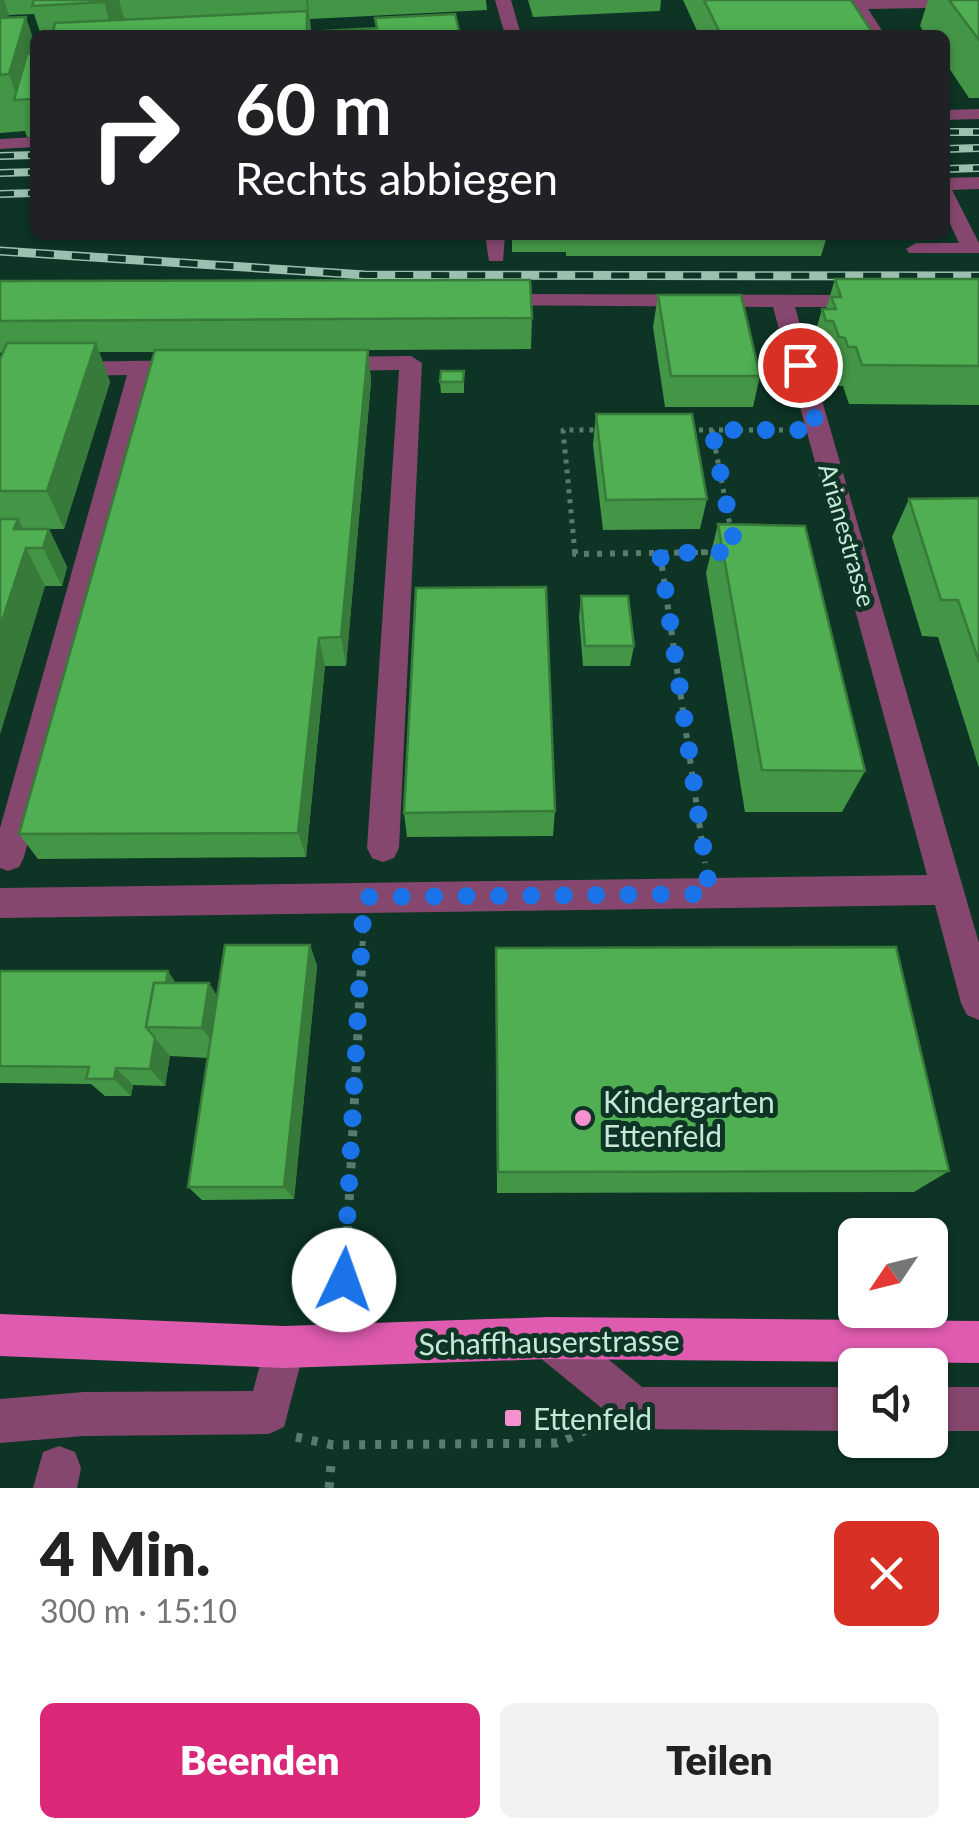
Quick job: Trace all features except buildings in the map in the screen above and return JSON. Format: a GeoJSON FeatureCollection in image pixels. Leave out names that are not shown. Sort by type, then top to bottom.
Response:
{"type":"FeatureCollection","features":[{"type":"Feature","properties":{"kind":"main road","name":"Schaffhauserstrasse"},"geometry":{"type":"LineString","coordinates":[[0,1335],[284,1347],[549,1338],[979,1342]]}},
{"type":"Feature","properties":{"kind":"street"},"geometry":{"type":"LineString","coordinates":[[502,0],[511,30]]}},
{"type":"Feature","properties":{"kind":"street"},"geometry":{"type":"LineString","coordinates":[[855,2],[979,2]]}},
{"type":"Feature","properties":{"kind":"street"},"geometry":{"type":"LineString","coordinates":[[855,2],[873,30]]}},
{"type":"Feature","properties":{"kind":"street"},"geometry":{"type":"LineString","coordinates":[[950,115],[979,114]]}},
{"type":"Feature","properties":{"kind":"street"},"geometry":{"type":"LineString","coordinates":[[0,144],[30,142]]}},
{"type":"Feature","properties":{"kind":"street"},"geometry":{"type":"LineString","coordinates":[[950,184],[979,183]]}},
{"type":"Feature","properties":{"kind":"street"},"geometry":{"type":"LineString","coordinates":[[916,250],[975,252],[950,204]]}},
{"type":"Feature","properties":{"kind":"street"},"geometry":{"type":"LineString","coordinates":[[495,240],[496,257]]}},
{"type":"Feature","properties":{"kind":"street"},"geometry":{"type":"LineString","coordinates":[[465,300],[782,300],[832,310],[886,301]]}},
{"type":"Feature","properties":{"kind":"street","name":"Arianestrasse"},"geometry":{"type":"LineString","coordinates":[[782,300],[979,1003]]}},
{"type":"Feature","properties":{"kind":"street"},"geometry":{"type":"LineString","coordinates":[[296,365],[412,363],[383,848]]}},
{"type":"Feature","properties":{"kind":"street"},"geometry":{"type":"LineString","coordinates":[[2,375],[218,366]]}},
{"type":"Feature","properties":{"kind":"street"},"geometry":{"type":"LineString","coordinates":[[8,857],[141,368]]}},
{"type":"Feature","properties":{"kind":"street"},"geometry":{"type":"LineString","coordinates":[[0,903],[948,890]]}},
{"type":"Feature","properties":{"kind":"street"},"geometry":{"type":"LineString","coordinates":[[549,1338],[636,1408],[838,1409]]}},
{"type":"Feature","properties":{"kind":"street"},"geometry":{"type":"LineString","coordinates":[[1,1422],[84,1414],[270,1412],[284,1347]]}},
{"type":"Feature","properties":{"kind":"street"},"geometry":{"type":"LineString","coordinates":[[948,1409],[979,1409]]}},
{"type":"Feature","properties":{"kind":"path"},"geometry":{"type":"LineString","coordinates":[[619,430],[564,430],[575,554],[736,552]]}},
{"type":"Feature","properties":{"kind":"path"},"geometry":{"type":"LineString","coordinates":[[675,430],[818,430]]}},
{"type":"Feature","properties":{"kind":"path"},"geometry":{"type":"LineString","coordinates":[[712,430],[732,534]]}},
{"type":"Feature","properties":{"kind":"path"},"geometry":{"type":"LineString","coordinates":[[660,553],[710,894]]}},
{"type":"Feature","properties":{"kind":"path"},"geometry":{"type":"LineString","coordinates":[[344,1280],[364,897]]}},
{"type":"Feature","properties":{"kind":"path"},"geometry":{"type":"LineString","coordinates":[[270,1412],[295,1436],[333,1446],[557,1444],[636,1408]]}},
{"type":"Feature","properties":{"kind":"path"},"geometry":{"type":"LineString","coordinates":[[329,1488],[331,1465]]}},
{"type":"Feature","properties":{"kind":"railway"},"geometry":{"type":"LineString","coordinates":[[950,132],[979,132]]}},
{"type":"Feature","properties":{"kind":"railway"},"geometry":{"type":"LineString","coordinates":[[950,149],[979,148]]}},
{"type":"Feature","properties":{"kind":"railway"},"geometry":{"type":"LineString","coordinates":[[0,156],[30,155]]}},
{"type":"Feature","properties":{"kind":"railway"},"geometry":{"type":"LineString","coordinates":[[950,169],[979,168]]}},
{"type":"Feature","properties":{"kind":"railway"},"geometry":{"type":"LineString","coordinates":[[0,173],[30,172]]}},
{"type":"Feature","properties":{"kind":"railway"},"geometry":{"type":"LineString","coordinates":[[0,194],[30,193]]}},
{"type":"Feature","properties":{"kind":"railway"},"geometry":{"type":"LineString","coordinates":[[0,251],[365,275],[979,276]]}},
{"type":"Feature","properties":{"kind":"place","name":"Kindergarten Ettenfeld"},"geometry":{"type":"Point","coordinates":[583,1118]}},
{"type":"Feature","properties":{"kind":"place","name":"Ettenfeld"},"geometry":{"type":"Point","coordinates":[513,1418]}},
{"type":"Feature","properties":{"kind":"route"},"geometry":{"type":"LineString","coordinates":[[344,1280],[364,897],[710,894],[660,553],[736,552],[712,430],[818,430],[800,365]]}}]}
